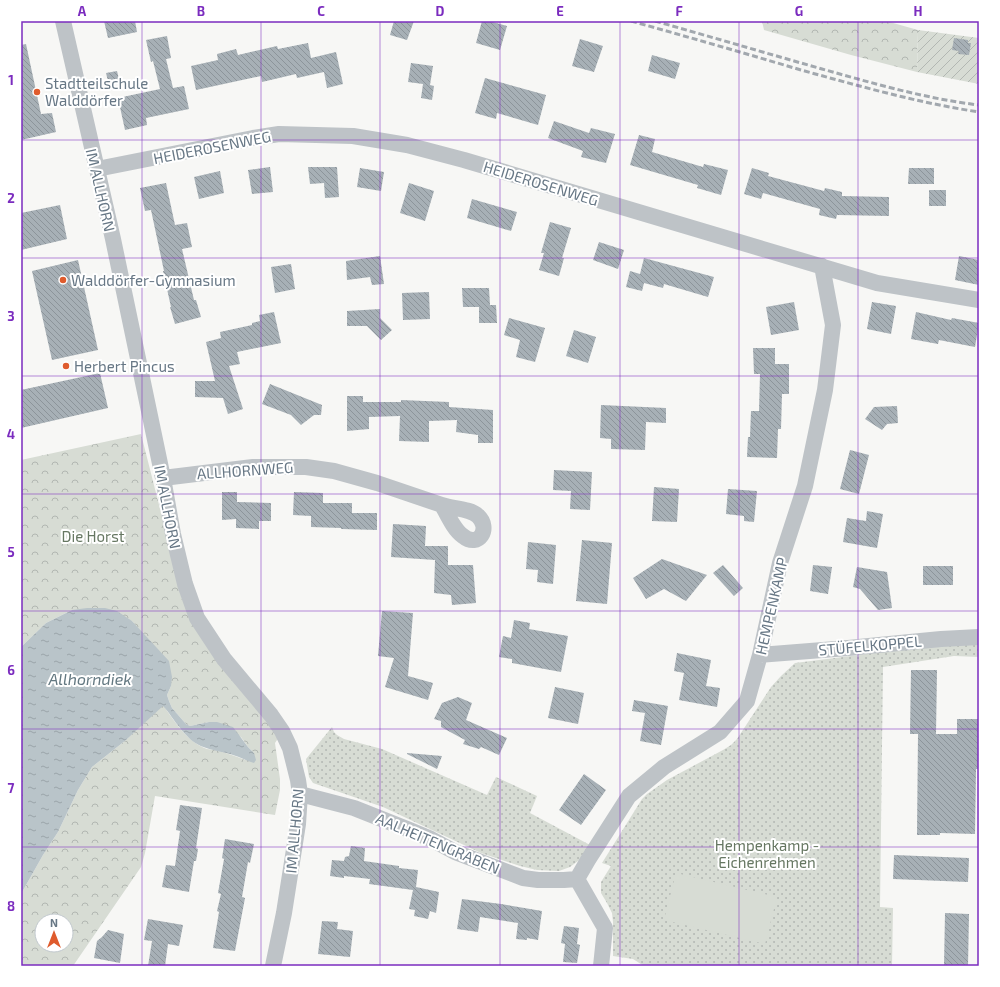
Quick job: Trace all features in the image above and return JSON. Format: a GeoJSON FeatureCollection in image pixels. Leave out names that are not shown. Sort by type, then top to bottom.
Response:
{"type":"FeatureCollection","features":[{"type":"Feature","properties":{"kind":"street","name":"IM ALLHORN"},"geometry":{"type":"LineString","coordinates":[[63,21],[113,239],[173,534],[185,584],[197,618],[224,659],[271,715],[282,731],[290,748],[298,780],[300,794],[298,824],[284,913],[273,966]]}},
{"type":"Feature","properties":{"kind":"street","name":"HEIDEROSENWEG"},"geometry":{"type":"LineString","coordinates":[[97,169],[280,134],[353,136],[407,145],[464,160],[877,282],[979,300]]}},
{"type":"Feature","properties":{"kind":"street","name":"HEMPENKAMP"},"geometry":{"type":"LineString","coordinates":[[577,879],[629,796],[664,768],[720,732],[747,701],[760,655],[780,563],[805,486],[825,390],[833,325],[822,266]]}},
{"type":"Feature","properties":{"kind":"street","name":"ALLHORNWEG"},"geometry":{"type":"LineString","coordinates":[[162,478],[253,467],[306,467],[334,471],[377,483],[442,505]]}},
{"type":"Feature","properties":{"kind":"street","name":"STÜFELKOPPEL"},"geometry":{"type":"LineString","coordinates":[[760,655],[848,648],[941,638],[979,637]]}},
{"type":"Feature","properties":{"kind":"street","name":"AALHEITENGRABEN"},"geometry":{"type":"LineString","coordinates":[[300,794],[354,808],[419,834],[455,852],[523,878],[545,880],[577,879]]}},
{"type":"Feature","properties":{"kind":"street"},"geometry":{"type":"LineString","coordinates":[[577,879],[605,928],[600,966]]}},
{"type":"Feature","properties":{"kind":"green space"},"geometry":{"type":"Polygon","coordinates":[[[762,21],[886,21],[918,30],[917,72],[764,30],[762,21]]]}},
{"type":"Feature","properties":{"kind":"green space"},"geometry":{"type":"Polygon","coordinates":[[[918,30],[979,38],[979,84],[917,72],[918,30]]]}},
{"type":"Feature","properties":{"kind":"green space","name":"Die Horst"},"geometry":{"type":"Polygon","coordinates":[[[141,434],[184,603],[279,737],[275,743],[280,790],[275,815],[155,796],[145,853],[141,867],[73,966],[21,966],[21,894],[58,832],[78,790],[92,767],[126,740],[163,705],[182,731],[193,742],[200,746],[245,760],[254,753],[241,737],[209,722],[190,726],[186,724],[172,708],[167,695],[171,686],[147,639],[132,621],[72,610],[46,623],[21,647],[21,460],[141,434]]]}},
{"type":"Feature","properties":{"kind":"green space","name":"Hempenkamp - Eichenrehmen"},"geometry":{"type":"Polygon","coordinates":[[[979,642],[979,657],[954,656],[883,667],[880,907],[893,908],[892,966],[644,966],[633,959],[613,956],[612,913],[601,893],[601,882],[611,866],[602,863],[642,799],[667,780],[731,745],[737,739],[771,687],[795,663],[979,642]]]}},
{"type":"Feature","properties":{"kind":"green space"},"geometry":{"type":"Polygon","coordinates":[[[332,727],[337,735],[344,739],[382,749],[487,795],[496,777],[537,796],[530,813],[590,845],[582,858],[570,867],[559,871],[537,870],[481,853],[383,807],[313,783],[309,777],[306,759],[332,727]]]}},
{"type":"Feature","properties":{"kind":"green space"},"geometry":{"type":"Polygon","coordinates":[[[676,873],[777,897],[765,944],[664,920],[676,873]]]}},
{"type":"Feature","properties":{"kind":"water","name":"Allhorndiek"},"geometry":{"type":"Polygon","coordinates":[[[105,608],[117,611],[132,621],[169,661],[172,677],[171,686],[167,695],[172,708],[186,724],[190,726],[217,722],[233,727],[254,753],[256,760],[254,763],[227,753],[198,745],[184,732],[163,706],[126,740],[92,767],[78,790],[58,832],[21,894],[21,647],[46,623],[72,610],[105,608]]]}},
{"type":"Feature","properties":{"kind":"building"},"geometry":{"type":"Polygon","coordinates":[[[104,21],[135,21],[137,32],[108,38],[104,21]]]}},
{"type":"Feature","properties":{"kind":"building"},"geometry":{"type":"Polygon","coordinates":[[[394,21],[414,21],[407,40],[390,35],[394,21]]]}},
{"type":"Feature","properties":{"kind":"building"},"geometry":{"type":"Polygon","coordinates":[[[482,21],[489,21],[507,26],[500,50],[476,43],[482,21]]]}},
{"type":"Feature","properties":{"kind":"building"},"geometry":{"type":"Polygon","coordinates":[[[167,36],[171,58],[166,59],[173,88],[184,86],[189,109],[146,118],[147,125],[125,130],[118,98],[160,89],[153,61],[151,62],[146,40],[167,36]]]}},
{"type":"Feature","properties":{"kind":"building"},"geometry":{"type":"Polygon","coordinates":[[[954,38],[968,40],[968,43],[971,43],[969,55],[958,54],[959,51],[952,50],[954,38]]]}},
{"type":"Feature","properties":{"kind":"building"},"geometry":{"type":"Polygon","coordinates":[[[580,39],[603,46],[594,72],[572,66],[580,39]]]}},
{"type":"Feature","properties":{"kind":"building"},"geometry":{"type":"Polygon","coordinates":[[[308,43],[311,58],[336,52],[343,84],[327,88],[324,72],[297,78],[296,74],[262,82],[261,76],[196,90],[191,66],[218,60],[217,54],[236,49],[238,55],[277,46],[278,49],[308,43]]]}},
{"type":"Feature","properties":{"kind":"building"},"geometry":{"type":"Polygon","coordinates":[[[26,44],[41,114],[52,113],[56,132],[21,140],[21,45],[26,44]]]}},
{"type":"Feature","properties":{"kind":"building"},"geometry":{"type":"Polygon","coordinates":[[[652,55],[680,63],[675,79],[648,71],[652,55]]]}},
{"type":"Feature","properties":{"kind":"building"},"geometry":{"type":"Polygon","coordinates":[[[411,63],[433,66],[430,85],[434,86],[432,100],[421,98],[423,84],[408,82],[411,63]]]}},
{"type":"Feature","properties":{"kind":"building"},"geometry":{"type":"Polygon","coordinates":[[[117,71],[120,83],[109,85],[106,73],[117,71]]]}},
{"type":"Feature","properties":{"kind":"building"},"geometry":{"type":"Polygon","coordinates":[[[485,78],[546,95],[538,125],[497,113],[496,119],[475,113],[485,78]]]}},
{"type":"Feature","properties":{"kind":"building"},"geometry":{"type":"Polygon","coordinates":[[[554,121],[589,133],[591,128],[615,134],[606,163],[581,157],[583,151],[548,138],[554,121]]]}},
{"type":"Feature","properties":{"kind":"building"},"geometry":{"type":"Polygon","coordinates":[[[639,135],[655,139],[652,152],[703,167],[704,164],[728,170],[721,195],[697,188],[698,185],[630,165],[639,135]]]}},
{"type":"Feature","properties":{"kind":"building"},"geometry":{"type":"Polygon","coordinates":[[[270,167],[273,192],[252,194],[248,170],[270,167]]]}},
{"type":"Feature","properties":{"kind":"building"},"geometry":{"type":"Polygon","coordinates":[[[308,167],[337,167],[339,197],[325,198],[324,183],[310,184],[308,167]]]}},
{"type":"Feature","properties":{"kind":"building"},"geometry":{"type":"Polygon","coordinates":[[[360,168],[384,172],[381,191],[357,187],[360,168]]]}},
{"type":"Feature","properties":{"kind":"building"},"geometry":{"type":"Polygon","coordinates":[[[752,168],[769,173],[768,176],[824,191],[825,188],[842,192],[842,196],[889,197],[889,216],[837,215],[836,219],[819,215],[820,209],[763,193],[761,199],[744,194],[752,168]]]}},
{"type":"Feature","properties":{"kind":"building"},"geometry":{"type":"Polygon","coordinates":[[[909,168],[934,168],[934,184],[908,184],[909,168]]]}},
{"type":"Feature","properties":{"kind":"building"},"geometry":{"type":"Polygon","coordinates":[[[220,171],[224,193],[199,199],[194,177],[220,171]]]}},
{"type":"Feature","properties":{"kind":"building"},"geometry":{"type":"Polygon","coordinates":[[[166,183],[175,225],[187,223],[192,247],[182,249],[194,300],[196,300],[201,317],[175,324],[170,307],[151,210],[145,211],[140,188],[166,183]]]}},
{"type":"Feature","properties":{"kind":"building"},"geometry":{"type":"Polygon","coordinates":[[[409,183],[434,191],[425,221],[400,213],[409,183]]]}},
{"type":"Feature","properties":{"kind":"building"},"geometry":{"type":"Polygon","coordinates":[[[929,190],[946,190],[946,206],[929,206],[929,190]]]}},
{"type":"Feature","properties":{"kind":"building"},"geometry":{"type":"Polygon","coordinates":[[[472,199],[517,212],[511,231],[467,218],[472,199]]]}},
{"type":"Feature","properties":{"kind":"building"},"geometry":{"type":"Polygon","coordinates":[[[60,205],[67,239],[21,250],[21,213],[60,205]]]}},
{"type":"Feature","properties":{"kind":"building"},"geometry":{"type":"Polygon","coordinates":[[[550,222],[571,228],[562,258],[564,258],[559,276],[539,270],[544,253],[541,253],[550,222]]]}},
{"type":"Feature","properties":{"kind":"building"},"geometry":{"type":"Polygon","coordinates":[[[599,242],[624,250],[618,269],[593,260],[599,242]]]}},
{"type":"Feature","properties":{"kind":"building"},"geometry":{"type":"Polygon","coordinates":[[[380,256],[384,284],[372,285],[370,277],[347,280],[346,261],[380,256]]]}},
{"type":"Feature","properties":{"kind":"building"},"geometry":{"type":"Polygon","coordinates":[[[959,256],[979,260],[979,285],[955,280],[959,256]]]}},
{"type":"Feature","properties":{"kind":"building"},"geometry":{"type":"Polygon","coordinates":[[[644,258],[714,277],[708,297],[664,284],[663,288],[644,283],[642,291],[626,287],[630,271],[640,274],[644,258]]]}},
{"type":"Feature","properties":{"kind":"building"},"geometry":{"type":"Polygon","coordinates":[[[78,260],[98,350],[52,360],[32,271],[78,260]]]}},
{"type":"Feature","properties":{"kind":"building"},"geometry":{"type":"Polygon","coordinates":[[[291,264],[295,289],[275,293],[271,267],[291,264]]]}},
{"type":"Feature","properties":{"kind":"building"},"geometry":{"type":"Polygon","coordinates":[[[462,288],[489,288],[490,305],[496,305],[497,323],[479,323],[479,307],[463,307],[462,288]]]}},
{"type":"Feature","properties":{"kind":"building"},"geometry":{"type":"Polygon","coordinates":[[[429,292],[430,319],[403,320],[402,293],[429,292]]]}},
{"type":"Feature","properties":{"kind":"building"},"geometry":{"type":"Polygon","coordinates":[[[794,302],[799,330],[771,335],[766,307],[794,302]]]}},
{"type":"Feature","properties":{"kind":"building"},"geometry":{"type":"Polygon","coordinates":[[[872,302],[896,306],[891,334],[867,329],[872,302]]]}},
{"type":"Feature","properties":{"kind":"building"},"geometry":{"type":"Polygon","coordinates":[[[380,309],[380,318],[392,330],[381,340],[367,326],[347,326],[347,311],[380,309]]]}},
{"type":"Feature","properties":{"kind":"building"},"geometry":{"type":"Polygon","coordinates":[[[274,312],[281,343],[237,352],[240,364],[229,366],[243,409],[228,414],[223,398],[195,397],[195,381],[215,381],[206,342],[221,338],[220,332],[252,325],[252,323],[260,321],[259,315],[274,312]]]}},
{"type":"Feature","properties":{"kind":"building"},"geometry":{"type":"Polygon","coordinates":[[[916,312],[951,320],[952,318],[979,323],[975,347],[939,340],[938,344],[911,339],[916,312]]]}},
{"type":"Feature","properties":{"kind":"building"},"geometry":{"type":"Polygon","coordinates":[[[509,318],[545,328],[535,362],[516,357],[520,340],[504,335],[509,318]]]}},
{"type":"Feature","properties":{"kind":"building"},"geometry":{"type":"Polygon","coordinates":[[[574,330],[596,337],[588,363],[566,356],[574,330]]]}},
{"type":"Feature","properties":{"kind":"building"},"geometry":{"type":"Polygon","coordinates":[[[753,348],[775,348],[775,364],[789,364],[789,394],[782,394],[781,429],[778,429],[777,458],[747,457],[748,437],[750,437],[751,411],[759,411],[760,374],[754,374],[753,348]]]}},
{"type":"Feature","properties":{"kind":"building"},"geometry":{"type":"Polygon","coordinates":[[[100,373],[108,408],[21,428],[21,390],[100,373]]]}},
{"type":"Feature","properties":{"kind":"building"},"geometry":{"type":"Polygon","coordinates":[[[270,384],[322,405],[321,415],[314,415],[301,425],[291,415],[262,404],[270,384]]]}},
{"type":"Feature","properties":{"kind":"building"},"geometry":{"type":"Polygon","coordinates":[[[347,396],[363,396],[363,402],[401,402],[401,400],[449,402],[449,407],[493,410],[493,443],[478,443],[478,435],[456,432],[457,420],[429,421],[429,442],[399,441],[400,416],[369,417],[369,429],[347,431],[347,396]]]}},
{"type":"Feature","properties":{"kind":"building"},"geometry":{"type":"Polygon","coordinates":[[[601,405],[666,408],[666,423],[646,422],[645,450],[611,449],[611,439],[600,438],[601,405]]]}},
{"type":"Feature","properties":{"kind":"building"},"geometry":{"type":"Polygon","coordinates":[[[897,406],[898,423],[887,424],[882,430],[865,419],[874,407],[897,406]]]}},
{"type":"Feature","properties":{"kind":"building"},"geometry":{"type":"Polygon","coordinates":[[[850,450],[869,455],[859,494],[840,489],[850,450]]]}},
{"type":"Feature","properties":{"kind":"building"},"geometry":{"type":"Polygon","coordinates":[[[554,470],[592,472],[590,510],[570,509],[571,491],[553,490],[554,470]]]}},
{"type":"Feature","properties":{"kind":"building"},"geometry":{"type":"Polygon","coordinates":[[[654,487],[679,489],[677,522],[652,521],[654,487]]]}},
{"type":"Feature","properties":{"kind":"building"},"geometry":{"type":"Polygon","coordinates":[[[728,489],[757,491],[754,522],[744,521],[744,516],[726,514],[728,489]]]}},
{"type":"Feature","properties":{"kind":"building"},"geometry":{"type":"Polygon","coordinates":[[[222,492],[237,492],[237,502],[271,503],[271,521],[259,521],[259,529],[236,528],[236,519],[222,520],[222,492]]]}},
{"type":"Feature","properties":{"kind":"building"},"geometry":{"type":"Polygon","coordinates":[[[294,492],[323,493],[323,503],[352,503],[352,513],[377,513],[377,530],[311,527],[311,516],[293,515],[294,492]]]}},
{"type":"Feature","properties":{"kind":"building"},"geometry":{"type":"Polygon","coordinates":[[[867,511],[883,514],[877,548],[843,542],[847,518],[866,521],[867,511]]]}},
{"type":"Feature","properties":{"kind":"building"},"geometry":{"type":"Polygon","coordinates":[[[393,524],[426,526],[425,546],[448,546],[448,565],[473,565],[476,603],[452,605],[451,595],[434,593],[435,560],[391,557],[393,524]]]}},
{"type":"Feature","properties":{"kind":"building"},"geometry":{"type":"Polygon","coordinates":[[[582,540],[612,543],[607,604],[576,601],[582,540]]]}},
{"type":"Feature","properties":{"kind":"building"},"geometry":{"type":"Polygon","coordinates":[[[528,542],[556,545],[553,584],[537,582],[538,570],[526,569],[528,542]]]}},
{"type":"Feature","properties":{"kind":"building"},"geometry":{"type":"Polygon","coordinates":[[[662,559],[707,575],[686,601],[664,589],[646,599],[633,578],[662,559]]]}},
{"type":"Feature","properties":{"kind":"building"},"geometry":{"type":"Polygon","coordinates":[[[723,565],[743,588],[734,596],[713,573],[723,565]]]}},
{"type":"Feature","properties":{"kind":"building"},"geometry":{"type":"Polygon","coordinates":[[[813,565],[832,567],[828,594],[810,591],[813,565]]]}},
{"type":"Feature","properties":{"kind":"building"},"geometry":{"type":"Polygon","coordinates":[[[923,566],[953,566],[953,585],[923,585],[923,566]]]}},
{"type":"Feature","properties":{"kind":"building"},"geometry":{"type":"Polygon","coordinates":[[[857,567],[887,572],[892,608],[878,610],[860,589],[853,587],[857,567]]]}},
{"type":"Feature","properties":{"kind":"building"},"geometry":{"type":"Polygon","coordinates":[[[382,611],[413,613],[408,676],[433,683],[428,700],[385,687],[394,658],[378,656],[382,611]]]}},
{"type":"Feature","properties":{"kind":"building"},"geometry":{"type":"Polygon","coordinates":[[[514,620],[530,623],[529,629],[568,636],[561,672],[512,663],[512,659],[499,657],[503,636],[511,638],[514,620]]]}},
{"type":"Feature","properties":{"kind":"building"},"geometry":{"type":"Polygon","coordinates":[[[677,653],[711,660],[706,686],[720,688],[717,707],[679,700],[684,673],[674,671],[677,653]]]}},
{"type":"Feature","properties":{"kind":"building"},"geometry":{"type":"Polygon","coordinates":[[[911,670],[937,670],[936,734],[957,734],[957,719],[979,719],[979,769],[976,769],[975,834],[940,833],[940,835],[917,835],[918,734],[910,734],[911,670]]]}},
{"type":"Feature","properties":{"kind":"building"},"geometry":{"type":"Polygon","coordinates":[[[555,687],[584,693],[578,724],[548,718],[555,687]]]}},
{"type":"Feature","properties":{"kind":"building"},"geometry":{"type":"Polygon","coordinates":[[[458,697],[472,703],[466,720],[507,738],[499,755],[481,747],[479,749],[463,744],[465,740],[441,727],[441,721],[434,719],[442,703],[458,697]]]}},
{"type":"Feature","properties":{"kind":"building"},"geometry":{"type":"Polygon","coordinates":[[[634,700],[668,706],[661,745],[640,741],[645,713],[632,711],[634,700]]]}},
{"type":"Feature","properties":{"kind":"building"},"geometry":{"type":"Polygon","coordinates":[[[407,753],[442,756],[437,769],[407,753]]]}},
{"type":"Feature","properties":{"kind":"building"},"geometry":{"type":"Polygon","coordinates":[[[584,774],[606,790],[581,825],[559,810],[584,774]]]}},
{"type":"Feature","properties":{"kind":"building"},"geometry":{"type":"Polygon","coordinates":[[[180,805],[202,808],[196,848],[198,849],[196,861],[194,861],[189,892],[162,887],[166,865],[175,866],[180,831],[176,830],[180,805]]]}},
{"type":"Feature","properties":{"kind":"building"},"geometry":{"type":"Polygon","coordinates":[[[225,839],[254,844],[250,863],[248,862],[242,897],[245,898],[235,951],[213,948],[219,912],[217,911],[221,894],[218,893],[224,859],[222,858],[225,839]]]}},
{"type":"Feature","properties":{"kind":"building"},"geometry":{"type":"Polygon","coordinates":[[[351,846],[365,848],[364,861],[418,870],[416,887],[439,892],[436,913],[430,911],[428,919],[414,916],[415,910],[409,909],[413,890],[369,884],[370,879],[330,876],[332,860],[344,861],[345,857],[349,856],[351,846]]]}},
{"type":"Feature","properties":{"kind":"building"},"geometry":{"type":"Polygon","coordinates":[[[894,855],[969,858],[968,882],[893,879],[894,855]]]}},
{"type":"Feature","properties":{"kind":"building"},"geometry":{"type":"Polygon","coordinates":[[[462,899],[542,911],[538,940],[527,938],[527,940],[516,939],[518,923],[480,917],[478,932],[457,929],[462,899]]]}},
{"type":"Feature","properties":{"kind":"building"},"geometry":{"type":"Polygon","coordinates":[[[945,913],[969,914],[968,966],[944,966],[945,913]]]}},
{"type":"Feature","properties":{"kind":"building"},"geometry":{"type":"Polygon","coordinates":[[[148,919],[183,925],[179,946],[168,944],[165,966],[148,966],[152,941],[144,940],[148,919]]]}},
{"type":"Feature","properties":{"kind":"building"},"geometry":{"type":"Polygon","coordinates":[[[322,921],[338,922],[337,929],[353,931],[350,957],[318,954],[322,921]]]}},
{"type":"Feature","properties":{"kind":"building"},"geometry":{"type":"Polygon","coordinates":[[[564,926],[579,928],[577,944],[580,945],[577,963],[563,962],[565,944],[561,943],[564,926]]]}},
{"type":"Feature","properties":{"kind":"building"},"geometry":{"type":"Polygon","coordinates":[[[108,930],[124,934],[120,963],[94,958],[97,941],[108,930]]]}},
{"type":"Feature","properties":{"kind":"railway"},"geometry":{"type":"LineString","coordinates":[[631,21],[867,88],[934,104],[979,112]]}},
{"type":"Feature","properties":{"kind":"railway"},"geometry":{"type":"LineString","coordinates":[[655,21],[880,85],[920,95],[979,105]]}},
{"type":"Feature","properties":{"kind":"place","name":"Stadtteilschule Walddörfer"},"geometry":{"type":"Point","coordinates":[37,92]}},
{"type":"Feature","properties":{"kind":"place","name":"Walddörfer-Gymnasium"},"geometry":{"type":"Point","coordinates":[63,280]}},
{"type":"Feature","properties":{"kind":"place","name":"Herbert Pincus"},"geometry":{"type":"Point","coordinates":[66,366]}}]}
